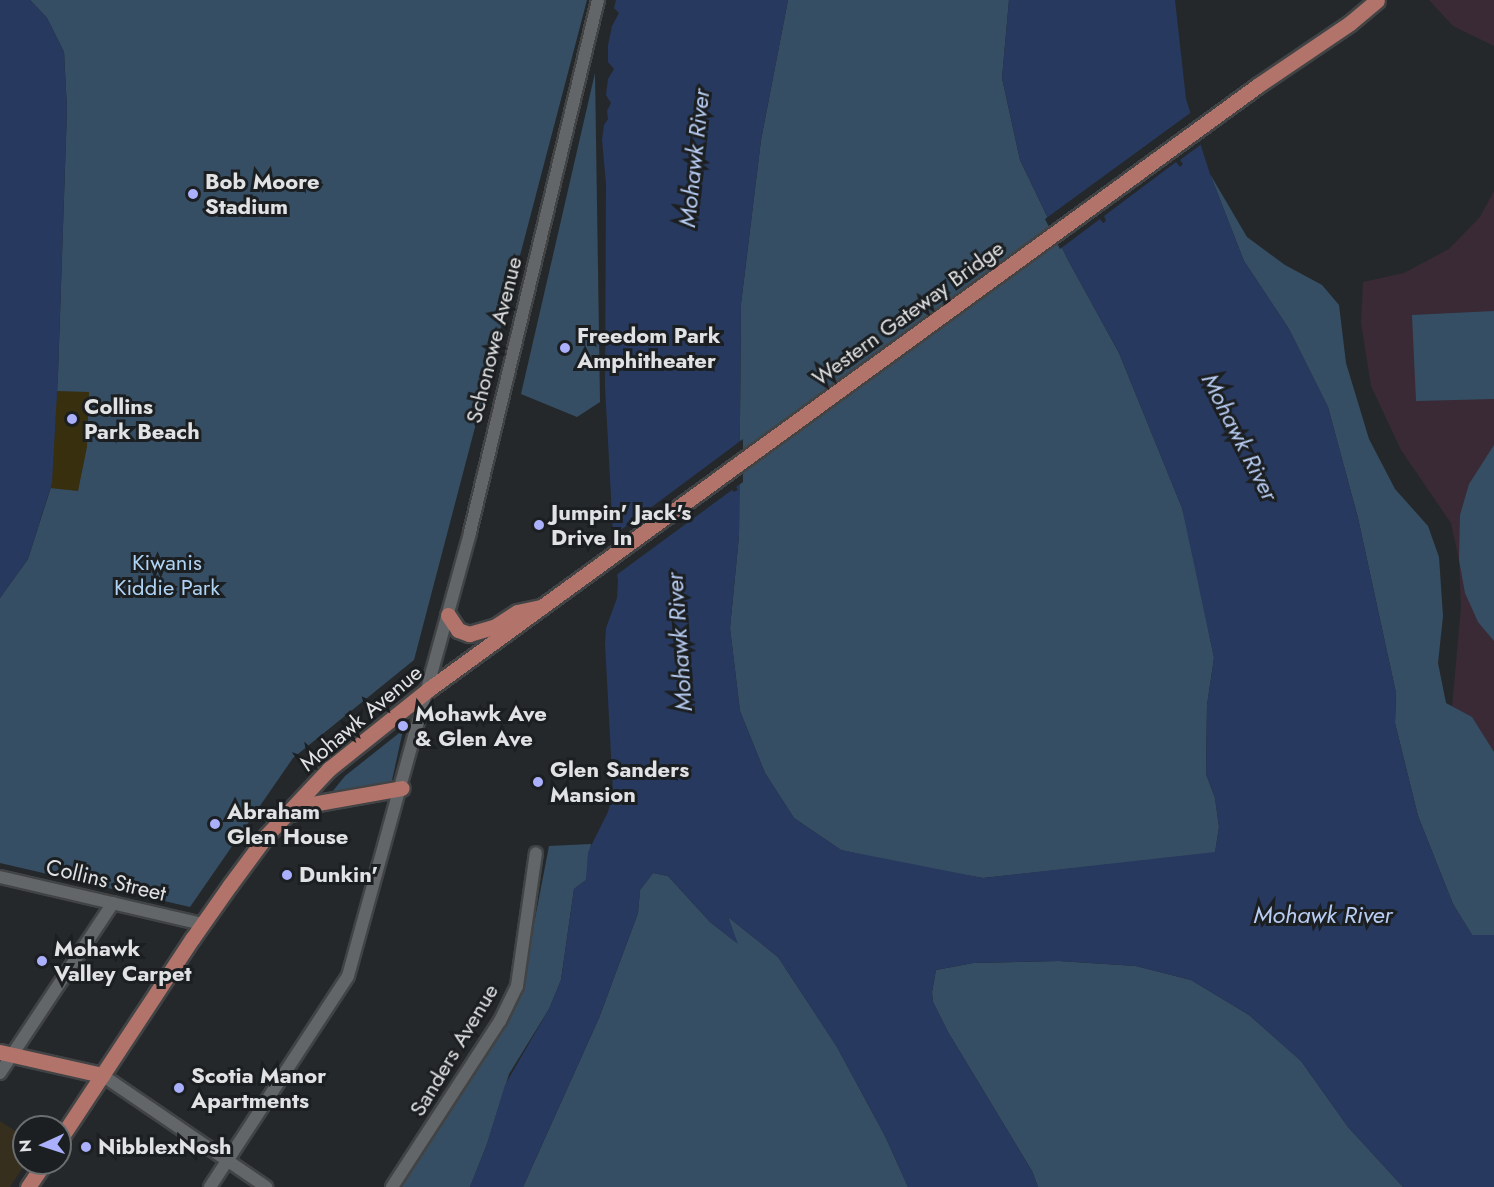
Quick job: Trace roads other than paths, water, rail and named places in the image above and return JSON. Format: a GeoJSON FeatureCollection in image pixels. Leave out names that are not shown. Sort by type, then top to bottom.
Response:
{"type":"FeatureCollection","features":[{"type":"Feature","properties":{"kind":"main road","name":"Western Gateway Bridge"},"geometry":{"type":"LineString","coordinates":[[585,577],[1257,86],[1350,22],[1377,0]]}},
{"type":"Feature","properties":{"kind":"main road","name":"Mohawk Avenue"},"geometry":{"type":"LineString","coordinates":[[72,1121],[202,924],[267,835],[329,768],[429,689],[585,577]]}},
{"type":"Feature","properties":{"kind":"main road"},"geometry":{"type":"LineString","coordinates":[[448,615],[458,630],[469,634],[494,627],[518,612],[546,606]]}},
{"type":"Feature","properties":{"kind":"main road"},"geometry":{"type":"LineString","coordinates":[[284,817],[312,804],[402,788]]}},
{"type":"Feature","properties":{"kind":"main road"},"geometry":{"type":"LineString","coordinates":[[6,1054],[102,1075]]}},
{"type":"Feature","properties":{"kind":"street","name":"Schonowe Avenue"},"geometry":{"type":"LineString","coordinates":[[210,1187],[348,976],[402,788],[448,615],[598,0]]}},
{"type":"Feature","properties":{"kind":"street","name":"Sanders Avenue"},"geometry":{"type":"LineString","coordinates":[[392,1187],[500,1021],[517,986],[536,853]]}},
{"type":"Feature","properties":{"kind":"street","name":"Collins Street"},"geometry":{"type":"LineString","coordinates":[[0,877],[202,924]]}},
{"type":"Feature","properties":{"kind":"street"},"geometry":{"type":"LineString","coordinates":[[0,1073],[6,1054],[113,903]]}},
{"type":"Feature","properties":{"kind":"street"},"geometry":{"type":"LineString","coordinates":[[102,1075],[266,1187]]}},
{"type":"Feature","properties":{"kind":"water"},"geometry":{"type":"Polygon","coordinates":[[[0,0],[30,0],[47,18],[64,52],[67,109],[52,483],[28,559],[0,598],[0,0]]]}},
{"type":"Feature","properties":{"kind":"water","name":"Mohawk River"},"geometry":{"type":"Polygon","coordinates":[[[616,0],[788,0],[761,140],[741,304],[739,536],[730,628],[740,711],[765,773],[794,818],[841,850],[983,878],[1215,852],[1219,827],[1215,798],[1206,774],[1207,705],[1214,658],[1182,508],[1119,353],[1068,260],[1020,160],[1002,78],[1009,0],[1175,0],[1186,99],[1210,174],[1244,261],[1289,329],[1328,407],[1358,518],[1396,693],[1395,723],[1418,816],[1453,904],[1472,935],[1494,935],[1494,1187],[1403,1187],[1348,1127],[1301,1061],[1249,1015],[1191,980],[1136,966],[1059,961],[973,963],[936,970],[932,992],[933,1002],[948,1032],[1032,1171],[1038,1187],[908,1187],[885,1136],[837,1047],[778,957],[728,917],[738,944],[710,922],[668,876],[653,873],[640,890],[638,913],[599,1018],[523,1187],[470,1187],[487,1144],[505,1085],[549,1009],[561,980],[574,889],[586,880],[588,852],[608,812],[613,792],[605,644],[606,628],[617,598],[618,581],[614,552],[605,387],[606,184],[602,140],[604,125],[608,119],[607,111],[611,103],[606,95],[608,79],[614,69],[608,62],[608,45],[612,26],[619,13],[614,8],[616,0]]]}},
{"type":"Feature","properties":{"kind":"place","name":"Bob Moore Stadium"},"geometry":{"type":"Point","coordinates":[193,194]}},
{"type":"Feature","properties":{"kind":"place","name":"Freedom Park Amphitheater"},"geometry":{"type":"Point","coordinates":[565,348]}},
{"type":"Feature","properties":{"kind":"place","name":"Collins Park Beach"},"geometry":{"type":"Point","coordinates":[72,419]}},
{"type":"Feature","properties":{"kind":"place","name":"Jumpin' Jack's Drive In"},"geometry":{"type":"Point","coordinates":[539,525]}},
{"type":"Feature","properties":{"kind":"place","name":"Mohawk Ave & Glen Ave"},"geometry":{"type":"Point","coordinates":[403,726]}},
{"type":"Feature","properties":{"kind":"place","name":"Glen Sanders Mansion"},"geometry":{"type":"Point","coordinates":[538,782]}},
{"type":"Feature","properties":{"kind":"place","name":"Abraham Glen House"},"geometry":{"type":"Point","coordinates":[215,824]}},
{"type":"Feature","properties":{"kind":"place","name":"Dunkin'"},"geometry":{"type":"Point","coordinates":[287,875]}},
{"type":"Feature","properties":{"kind":"place","name":"Mohawk Valley Carpet"},"geometry":{"type":"Point","coordinates":[42,961]}},
{"type":"Feature","properties":{"kind":"place","name":"Scotia Manor Apartments"},"geometry":{"type":"Point","coordinates":[179,1088]}},
{"type":"Feature","properties":{"kind":"place","name":"NibblexNosh"},"geometry":{"type":"Point","coordinates":[86,1147]}},
{"type":"Feature","properties":{"kind":"park label","name":"Kiwanis Kiddie Park"},"geometry":{"type":"Point","coordinates":[167,574]}}]}
